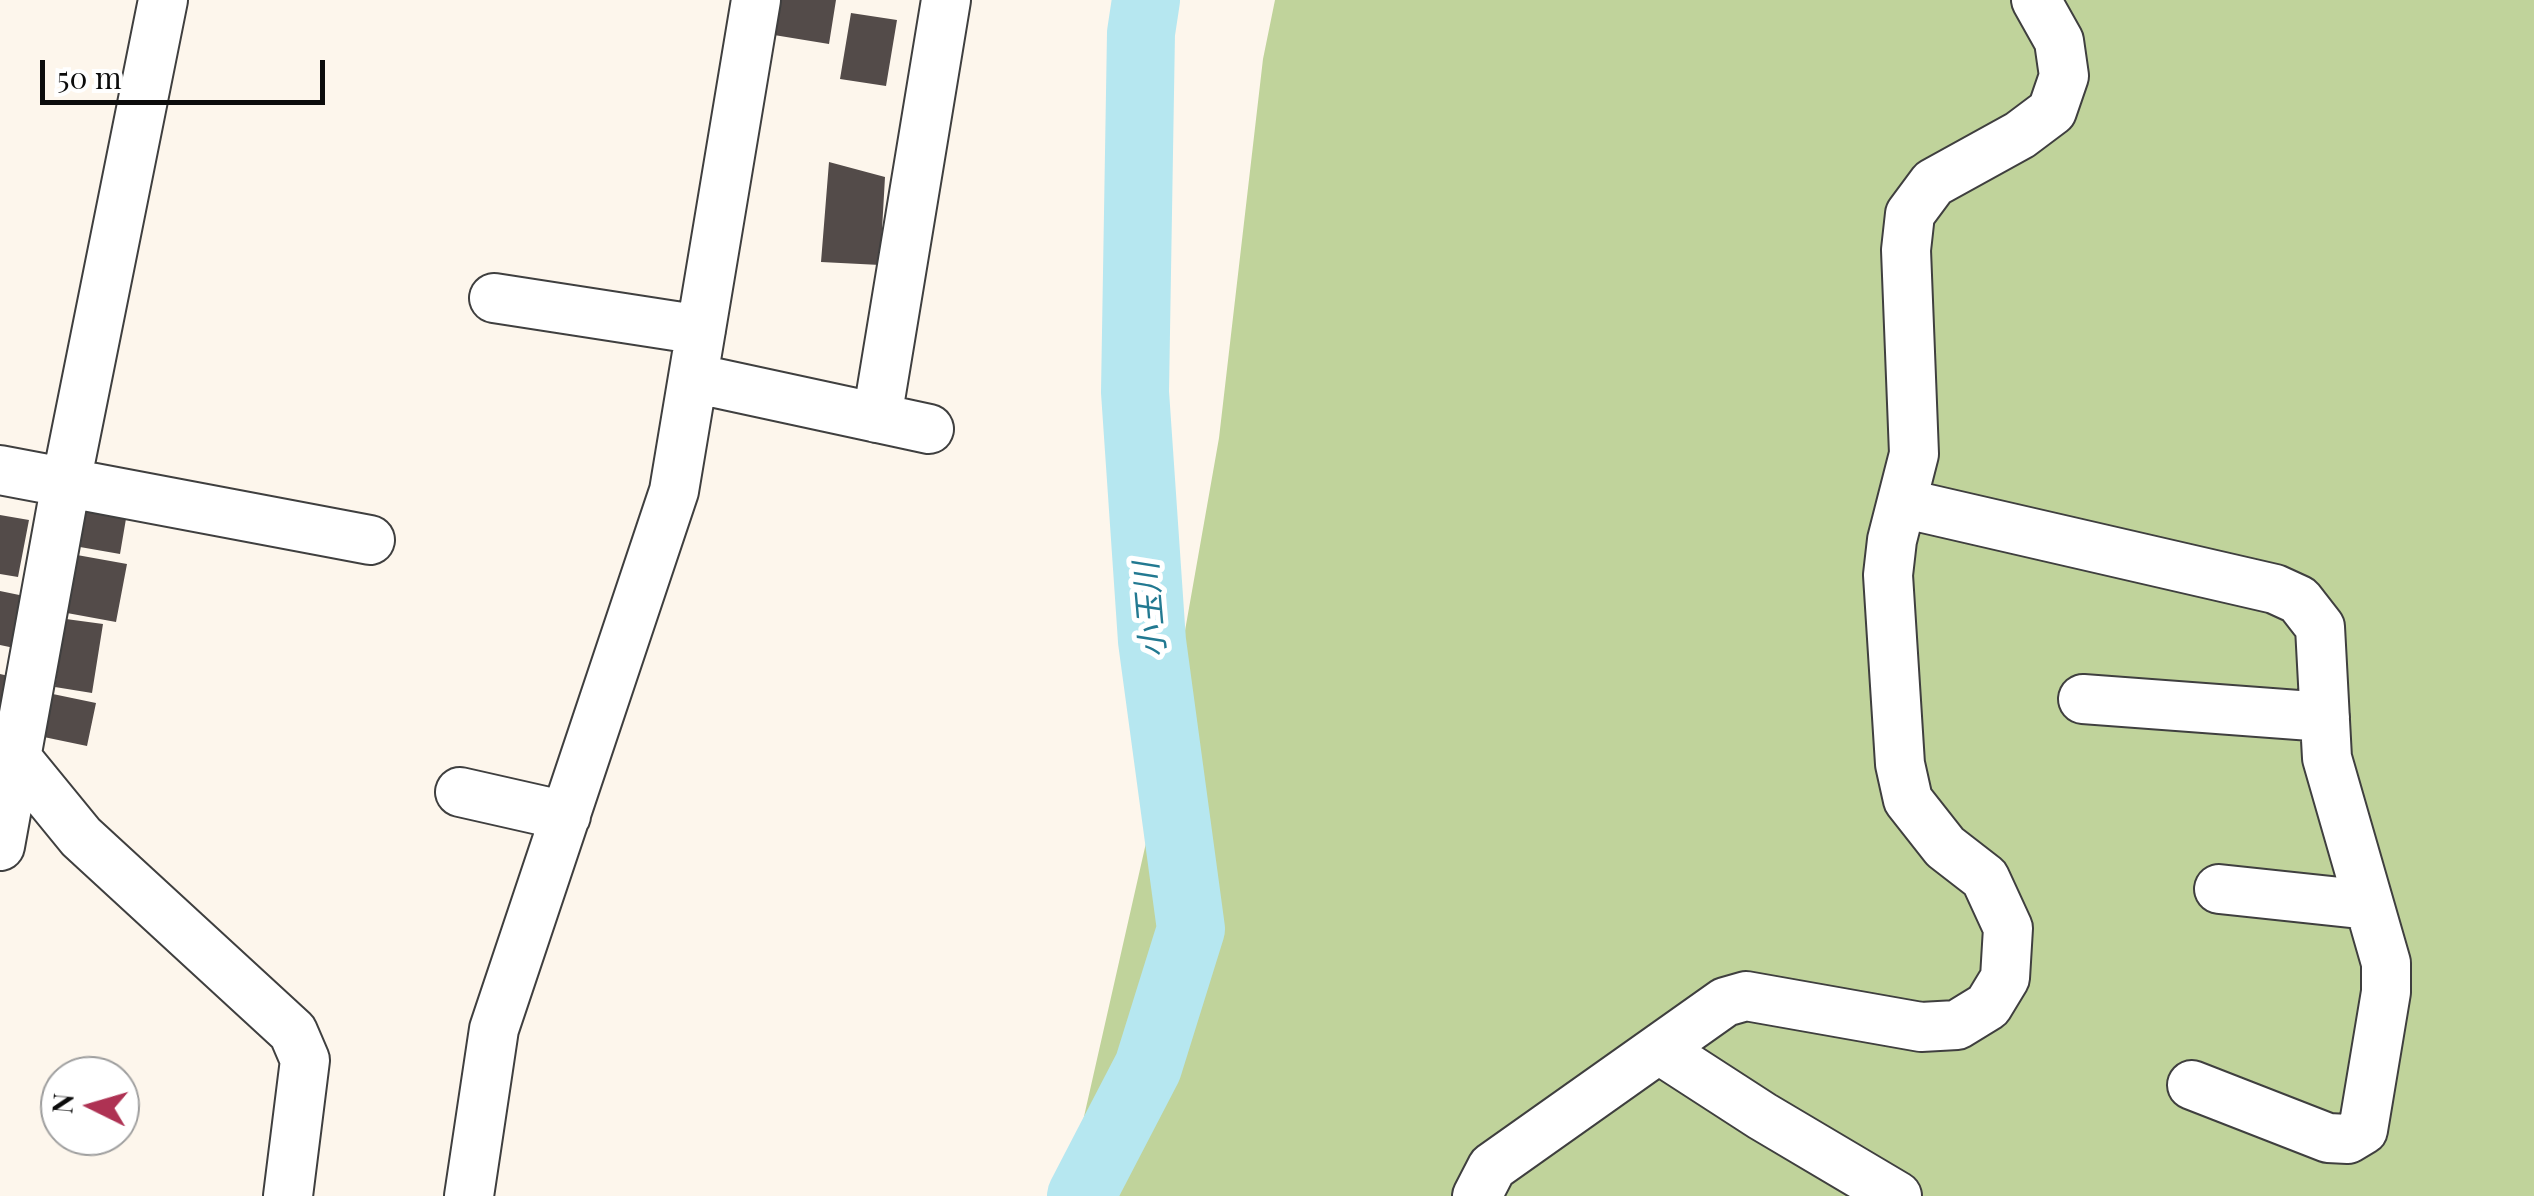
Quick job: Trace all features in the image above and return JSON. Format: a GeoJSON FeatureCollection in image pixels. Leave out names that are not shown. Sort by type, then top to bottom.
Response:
{"type":"FeatureCollection","features":[{"type":"Feature","properties":{"kind":"street"},"geometry":{"type":"LineString","coordinates":[[0,846],[66,483],[163,0]]}},
{"type":"Feature","properties":{"kind":"street"},"geometry":{"type":"LineString","coordinates":[[469,1196],[494,1030],[674,491],[756,0]]}},
{"type":"Feature","properties":{"kind":"street"},"geometry":{"type":"LineString","coordinates":[[877,418],[946,0]]}},
{"type":"Feature","properties":{"kind":"street"},"geometry":{"type":"LineString","coordinates":[[1477,1196],[1492,1167],[1726,1002],[1746,996],[1921,1027],[1956,1025],[1988,1006],[2005,978],[2008,928],[1986,878],[1945,847],[1908,800],[1900,764],[1888,575],[1892,540],[1914,454],[1906,250],[1910,214],[1934,183],[2052,111],[2064,76],[2058,41],[2036,0]]}},
{"type":"Feature","properties":{"kind":"street"},"geometry":{"type":"LineString","coordinates":[[494,298],[701,330]]}},
{"type":"Feature","properties":{"kind":"street"},"geometry":{"type":"LineString","coordinates":[[692,378],[929,429]]}},
{"type":"Feature","properties":{"kind":"street"},"geometry":{"type":"LineString","coordinates":[[0,470],[370,540]]}},
{"type":"Feature","properties":{"kind":"street"},"geometry":{"type":"LineString","coordinates":[[1902,503],[2275,589],[2299,600],[2320,628],[2326,758],[2386,963],[2386,992],[2364,1130],[2348,1138],[2328,1138],[2192,1084]]}},
{"type":"Feature","properties":{"kind":"street"},"geometry":{"type":"LineString","coordinates":[[2083,699],[2325,717]]}},
{"type":"Feature","properties":{"kind":"street"},"geometry":{"type":"LineString","coordinates":[[18,760],[81,837],[293,1032],[306,1060],[288,1196]]}},
{"type":"Feature","properties":{"kind":"street"},"geometry":{"type":"LineString","coordinates":[[460,792],[566,816]]}},
{"type":"Feature","properties":{"kind":"street"},"geometry":{"type":"LineString","coordinates":[[2220,889],[2369,905]]}},
{"type":"Feature","properties":{"kind":"street"},"geometry":{"type":"LineString","coordinates":[[1660,1050],[1897,1196]]}},
{"type":"Feature","properties":{"kind":"green space"},"geometry":{"type":"Polygon","coordinates":[[[1275,0],[2534,0],[2534,1196],[1066,1196],[1153,812],[1219,438],[1263,59],[1275,0]]]}},
{"type":"Feature","properties":{"kind":"building"},"geometry":{"type":"Polygon","coordinates":[[[771,0],[836,0],[829,44],[774,35],[771,0]]]}},
{"type":"Feature","properties":{"kind":"building"},"geometry":{"type":"Polygon","coordinates":[[[851,13],[897,20],[886,86],[840,79],[851,13]]]}},
{"type":"Feature","properties":{"kind":"building"},"geometry":{"type":"Polygon","coordinates":[[[829,162],[885,177],[880,265],[821,262],[829,162]]]}},
{"type":"Feature","properties":{"kind":"building"},"geometry":{"type":"Polygon","coordinates":[[[88,500],[128,507],[120,554],[80,547],[88,500]]]}},
{"type":"Feature","properties":{"kind":"building"},"geometry":{"type":"Polygon","coordinates":[[[0,515],[29,520],[18,577],[0,574],[0,515]]]}},
{"type":"Feature","properties":{"kind":"building"},"geometry":{"type":"Polygon","coordinates":[[[77,555],[127,564],[116,622],[67,613],[77,555]]]}},
{"type":"Feature","properties":{"kind":"building"},"geometry":{"type":"Polygon","coordinates":[[[0,591],[29,597],[19,649],[0,645],[0,591]]]}},
{"type":"Feature","properties":{"kind":"building"},"geometry":{"type":"Polygon","coordinates":[[[66,619],[103,624],[92,693],[55,687],[66,619]]]}},
{"type":"Feature","properties":{"kind":"building"},"geometry":{"type":"Polygon","coordinates":[[[0,674],[13,677],[0,722],[0,674]]]}},
{"type":"Feature","properties":{"kind":"building"},"geometry":{"type":"Polygon","coordinates":[[[48,693],[96,703],[87,746],[39,736],[48,693]]]}},
{"type":"Feature","properties":{"kind":"waterway","name":"小玉川"},"geometry":{"type":"LineString","coordinates":[[1081,1196],[1148,1067],[1191,929],[1152,641],[1135,392],[1141,33],[1146,0]]}}]}
